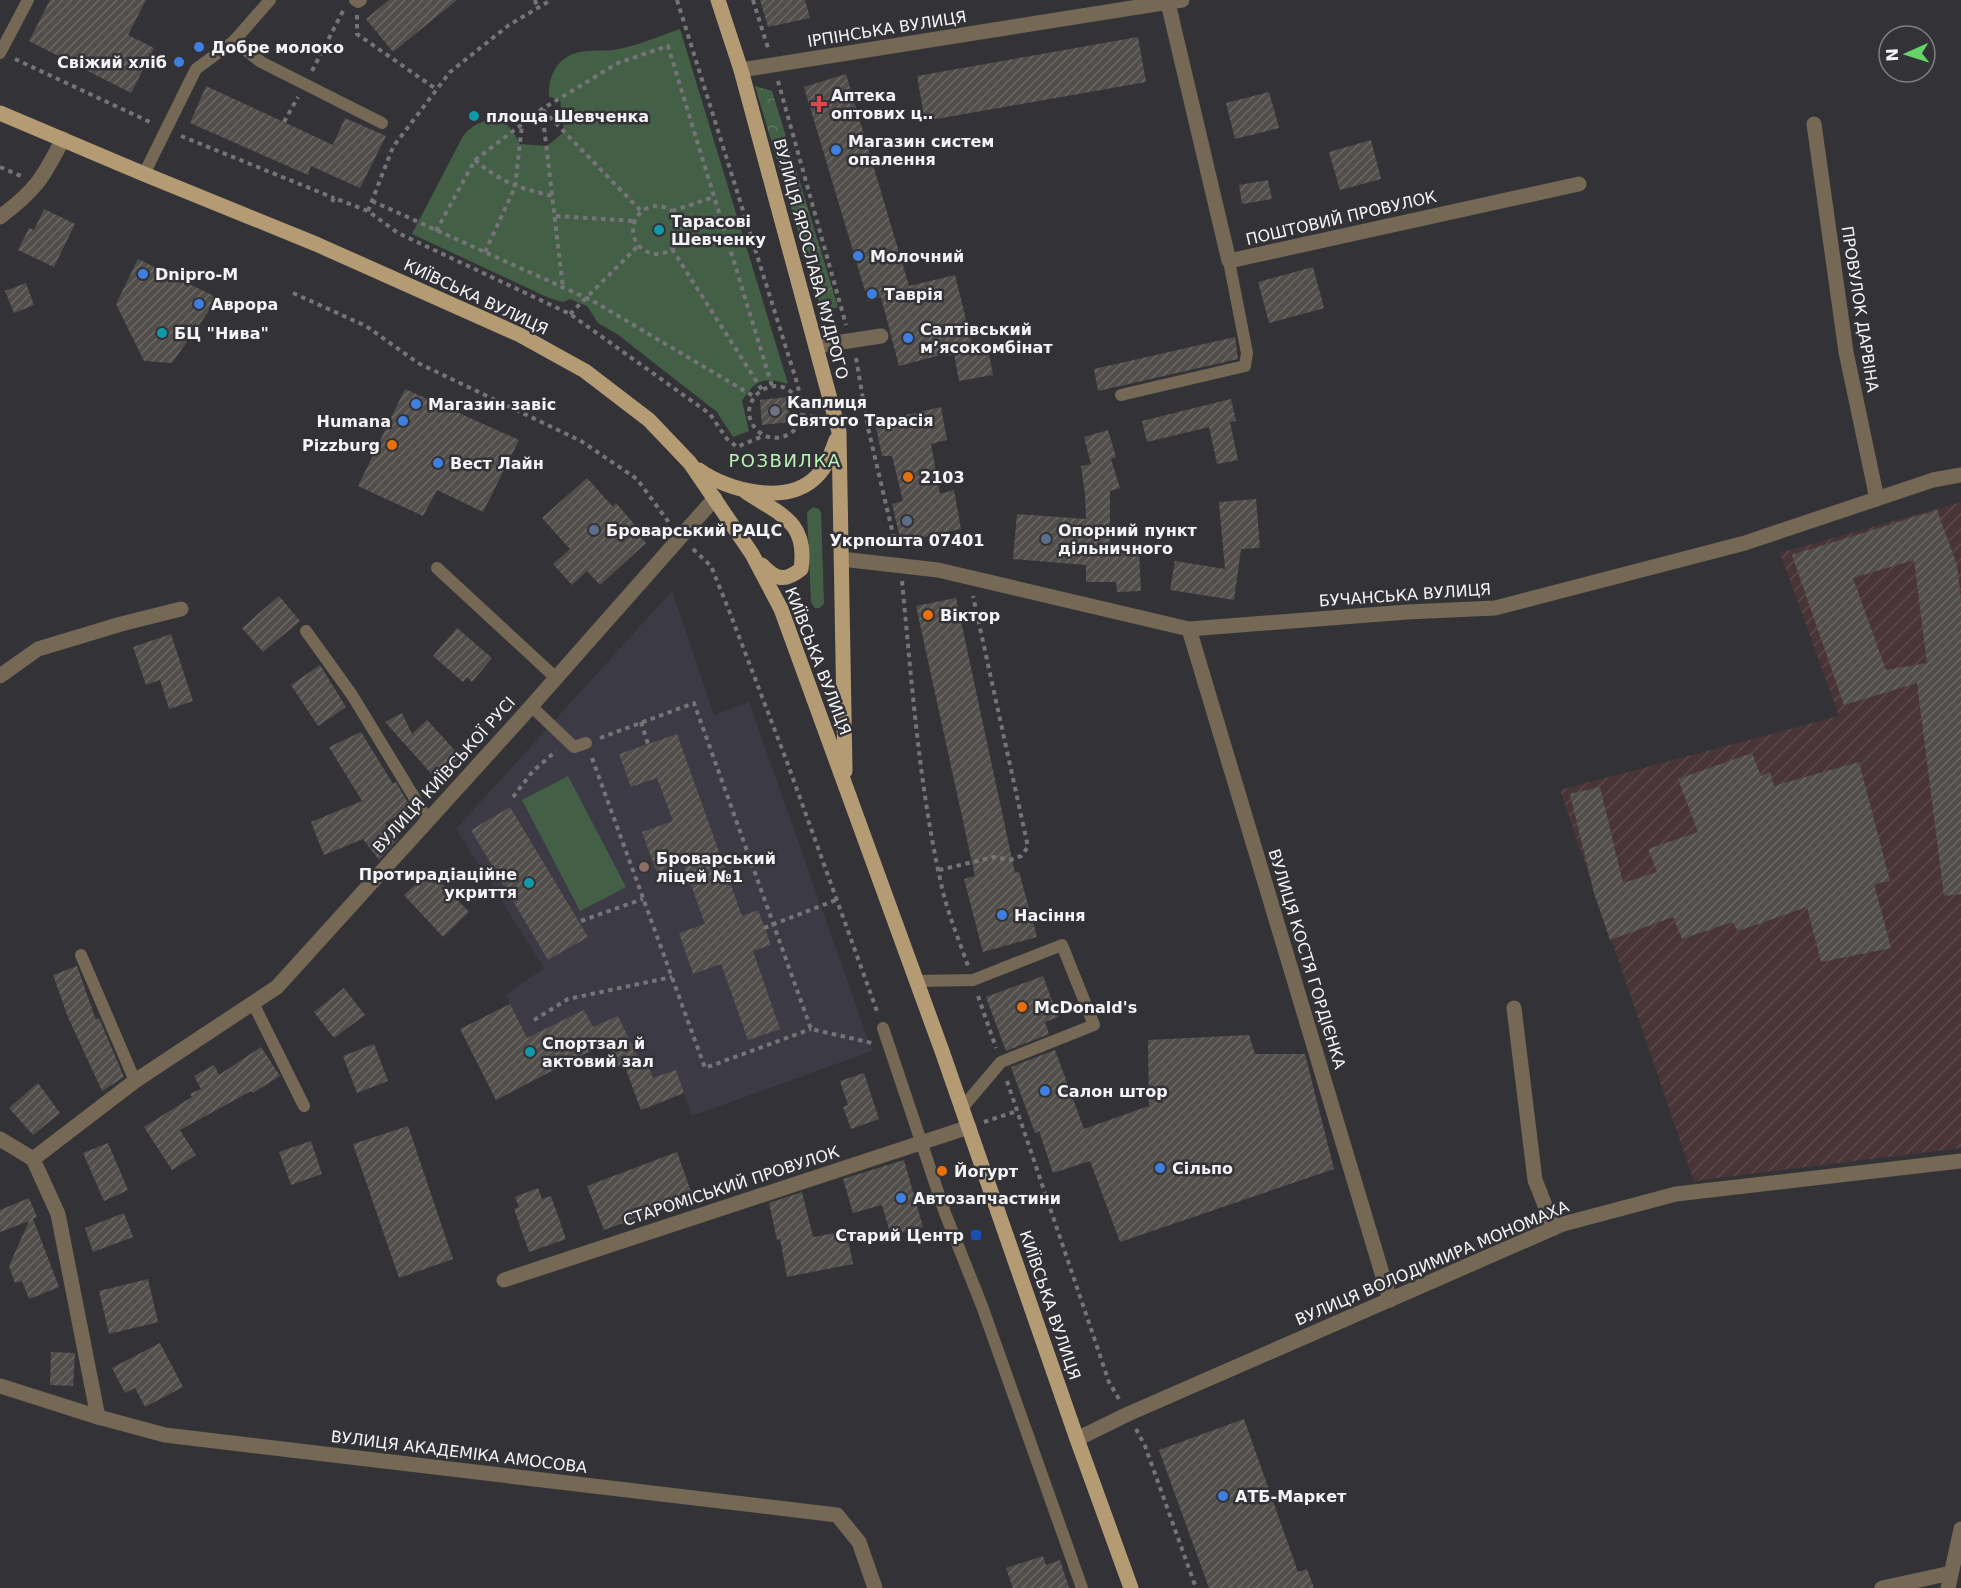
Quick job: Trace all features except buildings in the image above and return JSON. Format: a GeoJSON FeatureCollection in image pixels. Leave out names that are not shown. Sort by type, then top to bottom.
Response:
{"type":"FeatureCollection","features":[{"type":"Feature","properties":{"kind":"main road","name":"ВУЛИЦЯ ЯРОСЛАВА МУДРОГО"},"geometry":{"type":"LineString","coordinates":[[718,0],[741,70],[839,432],[846,783]]}},
{"type":"Feature","properties":{"kind":"main road","name":"КИЇВСЬКА ВУЛИЦЯ"},"geometry":{"type":"LineString","coordinates":[[0,113],[316,243],[529,340],[585,371],[612,390],[650,420],[690,463],[752,554],[781,609],[917,981],[1131,1588]]}},
{"type":"Feature","properties":{"kind":"main road"},"geometry":{"type":"LineString","coordinates":[[744,490],[778,492],[807,484],[827,464],[839,432]]}},
{"type":"Feature","properties":{"kind":"main road"},"geometry":{"type":"LineString","coordinates":[[690,463],[711,478],[744,490],[791,522],[802,543],[801,569],[792,576],[781,578],[771,574],[752,554]]}},
{"type":"Feature","properties":{"kind":"street","name":"ІРПІНСЬКА ВУЛИЦЯ"},"geometry":{"type":"LineString","coordinates":[[741,70],[1175,1]]}},
{"type":"Feature","properties":{"kind":"street","name":"ПОШТОВИЙ ПРОВУЛОК"},"geometry":{"type":"LineString","coordinates":[[1175,1],[1229,261],[1579,184]]}},
{"type":"Feature","properties":{"kind":"street","name":"ПРОВУЛОК ДАРВІНА"},"geometry":{"type":"LineString","coordinates":[[1814,124],[1846,352],[1877,499]]}},
{"type":"Feature","properties":{"kind":"street"},"geometry":{"type":"LineString","coordinates":[[0,217],[24,199],[38,184],[63,139]]}},
{"type":"Feature","properties":{"kind":"street"},"geometry":{"type":"LineString","coordinates":[[816,346],[881,336]]}},
{"type":"Feature","properties":{"kind":"street","name":"БУЧАНСЬКА ВУЛИЦЯ"},"geometry":{"type":"LineString","coordinates":[[841,559],[938,570],[1189,629],[1407,612],[1495,608],[1745,543],[1933,480],[1961,475]]}},
{"type":"Feature","properties":{"kind":"street","name":"ВУЛИЦЯ КИЇВСЬКОЇ РУСІ"},"geometry":{"type":"LineString","coordinates":[[33,1159],[135,1081],[277,987],[716,498]]}},
{"type":"Feature","properties":{"kind":"street"},"geometry":{"type":"LineString","coordinates":[[0,676],[38,649],[181,609]]}},
{"type":"Feature","properties":{"kind":"street","name":"ВУЛИЦЯ КОСТЯ ГОРДІЄНКА"},"geometry":{"type":"LineString","coordinates":[[1189,629],[1390,1299]]}},
{"type":"Feature","properties":{"kind":"street"},"geometry":{"type":"LineString","coordinates":[[1514,1008],[1535,1180],[1554,1228]]}},
{"type":"Feature","properties":{"kind":"street","name":"СТАРОМІСЬКИЙ ПРОВУЛОК"},"geometry":{"type":"LineString","coordinates":[[504,1280],[969,1127]]}},
{"type":"Feature","properties":{"kind":"street"},"geometry":{"type":"LineString","coordinates":[[0,1139],[33,1159],[58,1214],[98,1417]]}},
{"type":"Feature","properties":{"kind":"street","name":"ВУЛИЦЯ ВОЛОДИМИРА МОНОМАХА"},"geometry":{"type":"LineString","coordinates":[[1077,1439],[1128,1414],[1563,1224],[1676,1194],[1961,1161]]}},
{"type":"Feature","properties":{"kind":"street","name":"ВУЛИЦЯ АКАДЕМІКА АМОСОВА"},"geometry":{"type":"LineString","coordinates":[[0,1386],[98,1417],[165,1434],[837,1515],[859,1542],[875,1588]]}},
{"type":"Feature","properties":{"kind":"street"},"geometry":{"type":"LineString","coordinates":[[1882,1588],[1949,1581],[1961,1529]]}},
{"type":"Feature","properties":{"kind":"lane"},"geometry":{"type":"LineString","coordinates":[[0,53],[28,0]]}},
{"type":"Feature","properties":{"kind":"lane"},"geometry":{"type":"LineString","coordinates":[[144,174],[196,69],[234,41],[270,0]]}},
{"type":"Feature","properties":{"kind":"lane"},"geometry":{"type":"LineString","coordinates":[[234,41],[261,62],[382,123]]}},
{"type":"Feature","properties":{"kind":"lane"},"geometry":{"type":"LineString","coordinates":[[1121,395],[1245,366],[1247,353],[1229,261]]}},
{"type":"Feature","properties":{"kind":"lane"},"geometry":{"type":"LineString","coordinates":[[437,568],[556,678]]}},
{"type":"Feature","properties":{"kind":"lane"},"geometry":{"type":"LineString","coordinates":[[306,631],[352,695],[428,820]]}},
{"type":"Feature","properties":{"kind":"lane"},"geometry":{"type":"LineString","coordinates":[[531,706],[574,747],[586,743]]}},
{"type":"Feature","properties":{"kind":"lane"},"geometry":{"type":"LineString","coordinates":[[917,981],[973,980],[1062,945],[1094,1025],[1000,1062],[962,1107]]}},
{"type":"Feature","properties":{"kind":"lane"},"geometry":{"type":"LineString","coordinates":[[81,955],[135,1081]]}},
{"type":"Feature","properties":{"kind":"lane"},"geometry":{"type":"LineString","coordinates":[[253,1003],[304,1106]]}},
{"type":"Feature","properties":{"kind":"lane"},"geometry":{"type":"LineString","coordinates":[[884,1028],[945,1214],[982,1306],[1082,1588]]}},
{"type":"Feature","properties":{"kind":"path"},"geometry":{"type":"LineString","coordinates":[[535,0],[537,7]]}},
{"type":"Feature","properties":{"kind":"path"},"geometry":{"type":"LineString","coordinates":[[368,211],[393,147],[450,72],[509,25],[551,0]]}},
{"type":"Feature","properties":{"kind":"path"},"geometry":{"type":"LineString","coordinates":[[677,0],[798,386],[801,407],[801,415],[799,423],[788,435],[780,438],[764,436],[757,431],[750,417],[750,408],[755,397],[762,390],[772,387],[784,387],[792,392],[801,407]]}},
{"type":"Feature","properties":{"kind":"path"},"geometry":{"type":"LineString","coordinates":[[753,0],[851,340],[863,406],[900,566]]}},
{"type":"Feature","properties":{"kind":"path"},"geometry":{"type":"LineString","coordinates":[[355,1],[357,34],[436,89]]}},
{"type":"Feature","properties":{"kind":"path"},"geometry":{"type":"LineString","coordinates":[[284,122],[355,1]]}},
{"type":"Feature","properties":{"kind":"path"},"geometry":{"type":"LineString","coordinates":[[436,231],[475,160],[542,109],[618,63],[668,46],[772,387]]}},
{"type":"Feature","properties":{"kind":"path"},"geometry":{"type":"LineString","coordinates":[[542,109],[563,288]]}},
{"type":"Feature","properties":{"kind":"path"},"geometry":{"type":"LineString","coordinates":[[542,109],[641,211]]}},
{"type":"Feature","properties":{"kind":"path"},"geometry":{"type":"LineString","coordinates":[[485,252],[515,187],[522,124]]}},
{"type":"Feature","properties":{"kind":"path"},"geometry":{"type":"LineString","coordinates":[[475,160],[491,174],[515,187],[553,196]]}},
{"type":"Feature","properties":{"kind":"path"},"geometry":{"type":"LineString","coordinates":[[0,167],[26,178]]}},
{"type":"Feature","properties":{"kind":"path"},"geometry":{"type":"LineString","coordinates":[[672,211],[714,197]]}},
{"type":"Feature","properties":{"kind":"path"},"geometry":{"type":"LineString","coordinates":[[332,202],[334,198],[368,211],[398,233],[570,314],[710,414],[727,439],[737,447],[764,436]]}},
{"type":"Feature","properties":{"kind":"path"},"geometry":{"type":"LineString","coordinates":[[372,201],[608,309],[755,397]]}},
{"type":"Feature","properties":{"kind":"path"},"geometry":{"type":"LineString","coordinates":[[656,205],[672,211],[680,222],[681,231],[680,239],[672,249],[661,254],[653,254],[638,246],[632,232],[634,221],[641,211],[656,205]]}},
{"type":"Feature","properties":{"kind":"path"},"geometry":{"type":"LineString","coordinates":[[555,216],[634,221]]}},
{"type":"Feature","properties":{"kind":"path"},"geometry":{"type":"LineString","coordinates":[[570,314],[638,246]]}},
{"type":"Feature","properties":{"kind":"path"},"geometry":{"type":"LineString","coordinates":[[672,249],[762,390]]}},
{"type":"Feature","properties":{"kind":"path"},"geometry":{"type":"LineString","coordinates":[[293,293],[366,326],[418,363],[581,441],[637,479],[680,537],[711,566],[787,762],[884,1028]]}},
{"type":"Feature","properties":{"kind":"path"},"geometry":{"type":"LineString","coordinates":[[855,408],[863,406]]}},
{"type":"Feature","properties":{"kind":"path"},"geometry":{"type":"LineString","coordinates":[[801,415],[818,417]]}},
{"type":"Feature","properties":{"kind":"path"},"geometry":{"type":"LineString","coordinates":[[939,870],[994,857],[1010,860],[1021,856],[1028,847],[970,577]]}},
{"type":"Feature","properties":{"kind":"path"},"geometry":{"type":"LineString","coordinates":[[812,1029],[694,703],[586,743],[705,1068],[812,1029],[890,1047]]}},
{"type":"Feature","properties":{"kind":"path"},"geometry":{"type":"LineString","coordinates":[[641,722],[648,744]]}},
{"type":"Feature","properties":{"kind":"path"},"geometry":{"type":"LineString","coordinates":[[513,797],[533,771],[551,754],[569,743]]}},
{"type":"Feature","properties":{"kind":"path"},"geometry":{"type":"LineString","coordinates":[[581,921],[643,899]]}},
{"type":"Feature","properties":{"kind":"path"},"geometry":{"type":"LineString","coordinates":[[764,928],[836,900]]}},
{"type":"Feature","properties":{"kind":"path"},"geometry":{"type":"LineString","coordinates":[[534,1020],[568,999],[672,977]]}},
{"type":"Feature","properties":{"kind":"path"},"geometry":{"type":"LineString","coordinates":[[969,1127],[1017,1111]]}},
{"type":"Feature","properties":{"kind":"path"},"geometry":{"type":"LineString","coordinates":[[1145,1446],[1196,1588]]}},
{"type":"Feature","properties":{"kind":"shaded area"},"geometry":{"type":"Polygon","coordinates":[[[1961,502],[1961,1148],[1694,1181],[1560,790],[1839,716],[1780,553],[1961,502]]]}},
{"type":"Feature","properties":{"kind":"shaded area","name":"Броварський ліцей №1"},"geometry":{"type":"Polygon","coordinates":[[[672,591],[714,715],[749,702],[872,1051],[692,1116],[684,1093],[641,1110],[624,1064],[617,1066],[607,1043],[496,1100],[460,1029],[510,1004],[506,995],[544,968],[456,829],[672,591]]]}},
{"type":"Feature","properties":{"kind":"green space"},"geometry":{"type":"Polygon","coordinates":[[[680,29],[788,384],[766,380],[751,388],[742,401],[749,431],[733,437],[717,412],[617,334],[598,323],[587,306],[570,299],[563,302],[549,298],[412,234],[462,138],[471,128],[490,120],[497,121],[509,127],[520,144],[547,146],[564,132],[560,99],[549,97],[551,79],[558,64],[579,52],[613,50],[680,29]]]}},
{"type":"Feature","properties":{"kind":"green space"},"geometry":{"type":"Polygon","coordinates":[[[755,86],[772,91],[838,307],[822,312],[755,86]]]}},
{"type":"Feature","properties":{"kind":"green space"},"geometry":{"type":"Polygon","coordinates":[[[813,507],[821,512],[824,604],[819,608],[815,608],[811,602],[807,512],[813,507]]]}},
{"type":"Feature","properties":{"kind":"green space"},"geometry":{"type":"Polygon","coordinates":[[[568,776],[626,887],[580,911],[522,800],[568,776]]]}},
{"type":"Feature","properties":{"kind":"place","name":"Добре молоко"},"geometry":{"type":"Point","coordinates":[199,47]}},
{"type":"Feature","properties":{"kind":"place","name":"Свіжий хліб"},"geometry":{"type":"Point","coordinates":[179,62]}},
{"type":"Feature","properties":{"kind":"place","name":"Аптека оптових ц‥"},"geometry":{"type":"Point","coordinates":[819,104]}},
{"type":"Feature","properties":{"kind":"place","name":"площа Шевченка"},"geometry":{"type":"Point","coordinates":[474,116]}},
{"type":"Feature","properties":{"kind":"place","name":"Магазин систем опалення"},"geometry":{"type":"Point","coordinates":[836,150]}},
{"type":"Feature","properties":{"kind":"place","name":"Тарасові Шевченку"},"geometry":{"type":"Point","coordinates":[659,230]}},
{"type":"Feature","properties":{"kind":"place","name":"Молочний"},"geometry":{"type":"Point","coordinates":[858,256]}},
{"type":"Feature","properties":{"kind":"place","name":"Dnipro-M"},"geometry":{"type":"Point","coordinates":[143,274]}},
{"type":"Feature","properties":{"kind":"place","name":"Таврія"},"geometry":{"type":"Point","coordinates":[872,294]}},
{"type":"Feature","properties":{"kind":"place","name":"Аврора"},"geometry":{"type":"Point","coordinates":[199,304]}},
{"type":"Feature","properties":{"kind":"place","name":"БЦ \"Нива\""},"geometry":{"type":"Point","coordinates":[162,333]}},
{"type":"Feature","properties":{"kind":"place","name":"Салтівський м’ясокомбінат"},"geometry":{"type":"Point","coordinates":[908,338]}},
{"type":"Feature","properties":{"kind":"place","name":"Магазин завіс"},"geometry":{"type":"Point","coordinates":[416,404]}},
{"type":"Feature","properties":{"kind":"place","name":"Каплиця Святого Тарасія"},"geometry":{"type":"Point","coordinates":[775,411]}},
{"type":"Feature","properties":{"kind":"place","name":"Humana"},"geometry":{"type":"Point","coordinates":[403,421]}},
{"type":"Feature","properties":{"kind":"place","name":"Pizzburg"},"geometry":{"type":"Point","coordinates":[392,445]}},
{"type":"Feature","properties":{"kind":"place","name":"Вест Лайн"},"geometry":{"type":"Point","coordinates":[438,463]}},
{"type":"Feature","properties":{"kind":"place","name":"2103"},"geometry":{"type":"Point","coordinates":[908,477]}},
{"type":"Feature","properties":{"kind":"place","name":"Укрпошта 07401"},"geometry":{"type":"Point","coordinates":[907,521]}},
{"type":"Feature","properties":{"kind":"place","name":"Броварський РАЦС"},"geometry":{"type":"Point","coordinates":[594,530]}},
{"type":"Feature","properties":{"kind":"place","name":"Опорний пункт дільничного"},"geometry":{"type":"Point","coordinates":[1046,539]}},
{"type":"Feature","properties":{"kind":"place","name":"Віктор"},"geometry":{"type":"Point","coordinates":[928,615]}},
{"type":"Feature","properties":{"kind":"place","name":"Броварський ліцей №1"},"geometry":{"type":"Point","coordinates":[644,867]}},
{"type":"Feature","properties":{"kind":"place","name":"Протирадіаційне укриття"},"geometry":{"type":"Point","coordinates":[529,883]}},
{"type":"Feature","properties":{"kind":"place","name":"Насіння"},"geometry":{"type":"Point","coordinates":[1002,915]}},
{"type":"Feature","properties":{"kind":"place","name":"McDonald's"},"geometry":{"type":"Point","coordinates":[1022,1007]}},
{"type":"Feature","properties":{"kind":"place","name":"Спортзал й актовий зал"},"geometry":{"type":"Point","coordinates":[530,1052]}},
{"type":"Feature","properties":{"kind":"place","name":"Салон штор"},"geometry":{"type":"Point","coordinates":[1045,1091]}},
{"type":"Feature","properties":{"kind":"place","name":"Сільпо"},"geometry":{"type":"Point","coordinates":[1160,1168]}},
{"type":"Feature","properties":{"kind":"place","name":"Йогурт"},"geometry":{"type":"Point","coordinates":[942,1171]}},
{"type":"Feature","properties":{"kind":"place","name":"Автозапчастини"},"geometry":{"type":"Point","coordinates":[901,1198]}},
{"type":"Feature","properties":{"kind":"place","name":"Старий Центр"},"geometry":{"type":"Point","coordinates":[976,1235]}},
{"type":"Feature","properties":{"kind":"place","name":"АТБ-Маркет"},"geometry":{"type":"Point","coordinates":[1223,1496]}},
{"type":"Feature","properties":{"kind":"district","name":"РОЗВИЛКА"},"geometry":{"type":"Point","coordinates":[785,460]}}]}
